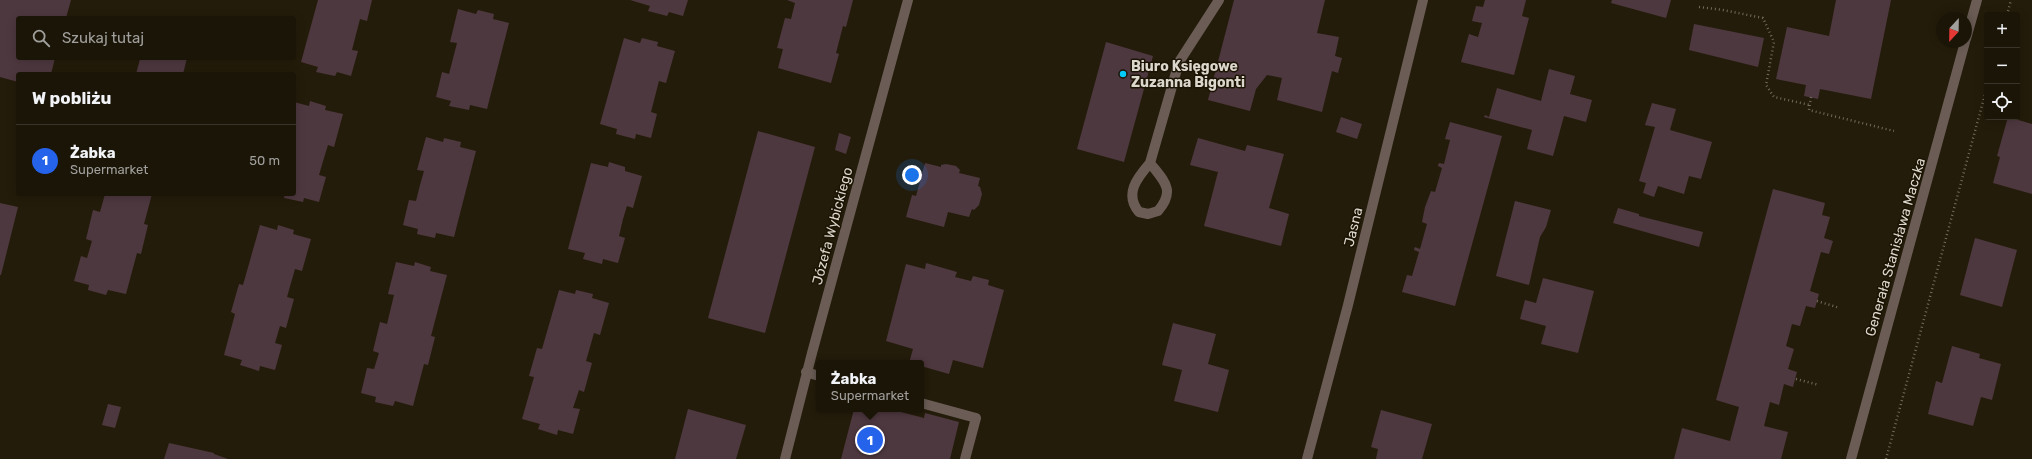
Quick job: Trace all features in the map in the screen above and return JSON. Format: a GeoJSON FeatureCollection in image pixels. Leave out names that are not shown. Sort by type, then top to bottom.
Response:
{"type":"FeatureCollection","features":[{"type":"Feature","properties":{"kind":"street","name":"Józefa Wybickiego"},"geometry":{"type":"LineString","coordinates":[[784,459],[806,372],[908,0]]}},
{"type":"Feature","properties":{"kind":"street"},"geometry":{"type":"LineString","coordinates":[[1150,163],[1164,181],[1167,188],[1168,197],[1158,211],[1148,214],[1139,212],[1132,204],[1132,193],[1139,175],[1150,163],[1179,62],[1219,0]]}},
{"type":"Feature","properties":{"kind":"street","name":"Jasna"},"geometry":{"type":"LineString","coordinates":[[1307,459],[1350,298],[1423,0]]}},
{"type":"Feature","properties":{"kind":"street","name":"Generała Stanisława Maczka"},"geometry":{"type":"LineString","coordinates":[[1972,16],[1976,0]]}},
{"type":"Feature","properties":{"kind":"street","name":"Generała Stanisława Maczka"},"geometry":{"type":"LineString","coordinates":[[1851,459],[1964,48]]}},
{"type":"Feature","properties":{"kind":"street"},"geometry":{"type":"LineString","coordinates":[[806,372],[816,375]]}},
{"type":"Feature","properties":{"kind":"street"},"geometry":{"type":"LineString","coordinates":[[924,405],[976,418],[965,459]]}},
{"type":"Feature","properties":{"kind":"path"},"geometry":{"type":"LineString","coordinates":[[2007,12],[2011,0]]}},
{"type":"Feature","properties":{"kind":"path"},"geometry":{"type":"LineString","coordinates":[[1698,7],[1723,10],[1763,18],[1774,42],[1766,85],[1774,97],[1810,105]]}},
{"type":"Feature","properties":{"kind":"path"},"geometry":{"type":"LineString","coordinates":[[1811,97],[1809,110],[1894,131]]}},
{"type":"Feature","properties":{"kind":"path"},"geometry":{"type":"LineString","coordinates":[[1886,459],[1984,98]]}},
{"type":"Feature","properties":{"kind":"path"},"geometry":{"type":"LineString","coordinates":[[1817,301],[1840,308]]}},
{"type":"Feature","properties":{"kind":"path"},"geometry":{"type":"LineString","coordinates":[[1796,379],[1819,385]]}},
{"type":"Feature","properties":{"kind":"building"},"geometry":{"type":"Polygon","coordinates":[[[0,0],[71,0],[67,16],[16,16],[16,60],[54,60],[52,72],[16,72],[16,81],[0,77],[0,0]]]}},
{"type":"Feature","properties":{"kind":"building"},"geometry":{"type":"Polygon","coordinates":[[[318,0],[372,0],[367,21],[360,19],[352,50],[358,51],[351,76],[337,72],[335,76],[316,72],[318,67],[301,62],[318,0]]]}},
{"type":"Feature","properties":{"kind":"building"},"geometry":{"type":"Polygon","coordinates":[[[630,0],[688,0],[683,16],[669,12],[667,16],[648,11],[650,6],[630,0]]]}},
{"type":"Feature","properties":{"kind":"building"},"geometry":{"type":"Polygon","coordinates":[[[787,0],[853,0],[846,27],[843,26],[836,53],[839,54],[831,83],[778,68],[783,49],[777,48],[785,18],[791,19],[795,3],[787,0]]]}},
{"type":"Feature","properties":{"kind":"building"},"geometry":{"type":"Polygon","coordinates":[[[1234,0],[1325,0],[1317,33],[1339,37],[1335,56],[1342,58],[1338,73],[1332,71],[1322,112],[1277,100],[1282,78],[1267,75],[1256,89],[1250,111],[1208,100],[1234,0]]]}},
{"type":"Feature","properties":{"kind":"building"},"geometry":{"type":"Polygon","coordinates":[[[1485,0],[1526,0],[1522,16],[1529,18],[1514,75],[1461,62],[1469,34],[1478,37],[1482,23],[1472,21],[1476,6],[1483,7],[1485,0]]]}},
{"type":"Feature","properties":{"kind":"building"},"geometry":{"type":"Polygon","coordinates":[[[1612,0],[1671,0],[1666,18],[1611,3],[1612,0]]]}},
{"type":"Feature","properties":{"kind":"building"},"geometry":{"type":"Polygon","coordinates":[[[1836,0],[1891,0],[1871,99],[1820,89],[1818,99],[1804,96],[1806,85],[1776,79],[1787,27],[1829,36],[1836,0]]]}},
{"type":"Feature","properties":{"kind":"building"},"geometry":{"type":"Polygon","coordinates":[[[458,9],[476,14],[478,10],[494,14],[493,19],[509,23],[487,109],[470,105],[469,110],[449,106],[451,101],[436,97],[442,72],[449,74],[457,43],[450,42],[458,9]]]}},
{"type":"Feature","properties":{"kind":"building"},"geometry":{"type":"Polygon","coordinates":[[[1694,24],[1764,38],[1758,67],[1689,50],[1694,24]]]}},
{"type":"Feature","properties":{"kind":"building"},"geometry":{"type":"Polygon","coordinates":[[[624,38],[640,43],[642,38],[658,42],[657,46],[675,51],[666,83],[659,81],[651,112],[657,114],[651,138],[636,134],[635,139],[616,134],[617,129],[600,124],[624,38]]]}},
{"type":"Feature","properties":{"kind":"building"},"geometry":{"type":"Polygon","coordinates":[[[1106,42],[1153,56],[1124,162],[1077,149],[1106,42]]]}},
{"type":"Feature","properties":{"kind":"building"},"geometry":{"type":"Polygon","coordinates":[[[140,60],[186,60],[184,72],[137,72],[140,60]]]}},
{"type":"Feature","properties":{"kind":"building"},"geometry":{"type":"Polygon","coordinates":[[[1549,69],[1575,76],[1570,94],[1592,100],[1586,122],[1564,116],[1553,156],[1527,149],[1532,130],[1484,117],[1485,115],[1489,117],[1497,88],[1541,101],[1549,69]]]}},
{"type":"Feature","properties":{"kind":"building"},"geometry":{"type":"Polygon","coordinates":[[[310,101],[326,106],[325,110],[343,114],[334,147],[328,145],[319,175],[326,177],[319,202],[304,198],[303,202],[284,198],[284,196],[296,196],[296,103],[309,106],[310,101]]]}},
{"type":"Feature","properties":{"kind":"building"},"geometry":{"type":"Polygon","coordinates":[[[1652,103],[1676,109],[1670,130],[1712,142],[1701,179],[1689,176],[1684,194],[1658,186],[1654,197],[1643,193],[1646,183],[1639,181],[1655,127],[1645,125],[1652,103]]]}},
{"type":"Feature","properties":{"kind":"building"},"geometry":{"type":"Polygon","coordinates":[[[1341,117],[1362,124],[1357,139],[1336,132],[1341,117]]]}},
{"type":"Feature","properties":{"kind":"building"},"geometry":{"type":"Polygon","coordinates":[[[2007,120],[2018,120],[2032,124],[2032,194],[1993,183],[2000,157],[1997,156],[2007,120]]]}},
{"type":"Feature","properties":{"kind":"building"},"geometry":{"type":"Polygon","coordinates":[[[1450,122],[1502,136],[1455,306],[1402,292],[1407,275],[1412,276],[1419,252],[1414,249],[1415,247],[1420,249],[1427,224],[1422,222],[1425,207],[1431,191],[1435,192],[1442,168],[1438,165],[1439,163],[1444,164],[1450,140],[1445,139],[1450,122]]]}},
{"type":"Feature","properties":{"kind":"building"},"geometry":{"type":"Polygon","coordinates":[[[758,131],[815,147],[765,333],[708,318],[758,131]]]}},
{"type":"Feature","properties":{"kind":"building"},"geometry":{"type":"Polygon","coordinates":[[[839,133],[851,137],[846,154],[835,150],[839,133]]]}},
{"type":"Feature","properties":{"kind":"building"},"geometry":{"type":"Polygon","coordinates":[[[426,137],[443,142],[444,138],[461,142],[460,147],[476,151],[454,237],[436,233],[435,238],[417,234],[418,229],[403,225],[409,200],[416,201],[424,171],[417,170],[426,137]]]}},
{"type":"Feature","properties":{"kind":"building"},"geometry":{"type":"Polygon","coordinates":[[[1198,138],[1245,151],[1247,145],[1284,154],[1269,208],[1289,214],[1281,246],[1204,226],[1218,172],[1190,165],[1198,138]]]}},
{"type":"Feature","properties":{"kind":"building"},"geometry":{"type":"Polygon","coordinates":[[[609,162],[625,167],[625,171],[642,176],[633,208],[627,206],[623,219],[619,236],[625,238],[618,263],[603,259],[602,264],[583,259],[585,253],[568,249],[591,163],[608,167],[609,162]]]}},
{"type":"Feature","properties":{"kind":"building"},"geometry":{"type":"Polygon","coordinates":[[[925,163],[941,167],[941,165],[946,164],[956,166],[960,170],[959,173],[980,178],[978,186],[980,187],[982,194],[979,205],[974,210],[972,209],[969,217],[948,212],[944,227],[906,217],[912,195],[916,196],[925,163]]]}},
{"type":"Feature","properties":{"kind":"building"},"geometry":{"type":"Polygon","coordinates":[[[1773,189],[1825,203],[1822,215],[1830,217],[1824,238],[1833,241],[1829,254],[1821,252],[1810,291],[1819,294],[1815,308],[1806,306],[1800,326],[1792,324],[1786,346],[1794,349],[1788,369],[1797,372],[1793,387],[1784,384],[1779,405],[1770,402],[1764,426],[1788,432],[1781,459],[1674,459],[1682,428],[1730,441],[1739,407],[1716,400],[1773,189]]]}},
{"type":"Feature","properties":{"kind":"building"},"geometry":{"type":"Polygon","coordinates":[[[104,196],[151,196],[144,224],[148,225],[141,254],[137,253],[126,294],[108,290],[106,295],[88,290],[89,285],[74,281],[81,256],[87,258],[92,241],[86,239],[93,210],[100,212],[104,196]]]}},
{"type":"Feature","properties":{"kind":"building"},"geometry":{"type":"Polygon","coordinates":[[[1515,201],[1551,210],[1546,227],[1540,237],[1529,285],[1496,276],[1515,201]]]}},
{"type":"Feature","properties":{"kind":"building"},"geometry":{"type":"Polygon","coordinates":[[[0,203],[18,207],[1,275],[0,275],[0,203]]]}},
{"type":"Feature","properties":{"kind":"building"},"geometry":{"type":"Polygon","coordinates":[[[1618,208],[1639,214],[1639,216],[1703,232],[1699,247],[1613,223],[1618,208]]]}},
{"type":"Feature","properties":{"kind":"building"},"geometry":{"type":"Polygon","coordinates":[[[260,225],[277,230],[278,225],[294,230],[293,234],[311,239],[302,271],[295,269],[287,297],[294,299],[286,328],[280,326],[275,343],[282,345],[275,370],[260,366],[259,371],[240,365],[242,360],[224,355],[235,314],[231,312],[239,284],[243,285],[260,225]]]}},
{"type":"Feature","properties":{"kind":"building"},"geometry":{"type":"Polygon","coordinates":[[[1975,238],[2017,250],[2002,307],[1960,295],[1975,238]]]}},
{"type":"Feature","properties":{"kind":"building"},"geometry":{"type":"Polygon","coordinates":[[[396,262],[414,266],[415,262],[431,267],[430,271],[447,275],[431,336],[435,337],[428,365],[424,364],[413,406],[395,401],[393,406],[375,402],[376,397],[361,393],[367,368],[374,369],[379,353],[373,351],[380,322],[387,324],[394,295],[388,294],[396,262]]]}},
{"type":"Feature","properties":{"kind":"building"},"geometry":{"type":"Polygon","coordinates":[[[926,263],[957,272],[955,277],[971,281],[973,276],[989,280],[988,285],[1004,290],[983,368],[953,360],[949,374],[924,367],[924,360],[910,360],[913,349],[886,341],[906,264],[925,269],[926,263]]]}},
{"type":"Feature","properties":{"kind":"building"},"geometry":{"type":"Polygon","coordinates":[[[1543,278],[1594,291],[1578,353],[1541,344],[1546,326],[1520,319],[1525,300],[1536,303],[1543,278]]]}},
{"type":"Feature","properties":{"kind":"building"},"geometry":{"type":"Polygon","coordinates":[[[559,290],[575,294],[576,290],[593,294],[592,298],[609,303],[600,335],[594,333],[586,361],[592,363],[584,392],[579,390],[573,408],[580,409],[573,434],[558,430],[557,435],[538,429],[540,424],[522,419],[534,377],[529,376],[537,348],[542,349],[559,290]]]}},
{"type":"Feature","properties":{"kind":"building"},"geometry":{"type":"Polygon","coordinates":[[[1173,323],[1216,334],[1208,364],[1229,370],[1218,412],[1174,401],[1182,370],[1162,365],[1173,323]]]}},
{"type":"Feature","properties":{"kind":"building"},"geometry":{"type":"Polygon","coordinates":[[[1952,346],[1980,354],[1979,358],[2001,364],[1992,400],[1981,397],[1973,426],[1928,414],[1936,381],[1942,383],[1952,346]]]}},
{"type":"Feature","properties":{"kind":"building"},"geometry":{"type":"Polygon","coordinates":[[[108,404],[121,407],[115,428],[102,425],[108,404]]]}},
{"type":"Feature","properties":{"kind":"building"},"geometry":{"type":"Polygon","coordinates":[[[688,409],[746,425],[736,459],[675,459],[688,409]]]}},
{"type":"Feature","properties":{"kind":"building"},"geometry":{"type":"Polygon","coordinates":[[[1381,410],[1432,424],[1422,459],[1376,459],[1378,449],[1371,447],[1381,410]]]}},
{"type":"Feature","properties":{"kind":"building"},"geometry":{"type":"Polygon","coordinates":[[[853,412],[901,412],[924,418],[925,413],[959,422],[950,459],[841,459],[853,412]]]}},
{"type":"Feature","properties":{"kind":"building"},"geometry":{"type":"Polygon","coordinates":[[[169,443],[214,453],[228,459],[164,459],[169,443]]]}},
{"type":"Feature","properties":{"kind":"place","name":"Biuro Księgowe Zuzanna Bigonti"},"geometry":{"type":"Point","coordinates":[1123,74]}},
{"type":"Feature","properties":{"kind":"place","name":"Żabka"},"geometry":{"type":"Point","coordinates":[870,440]}}]}
